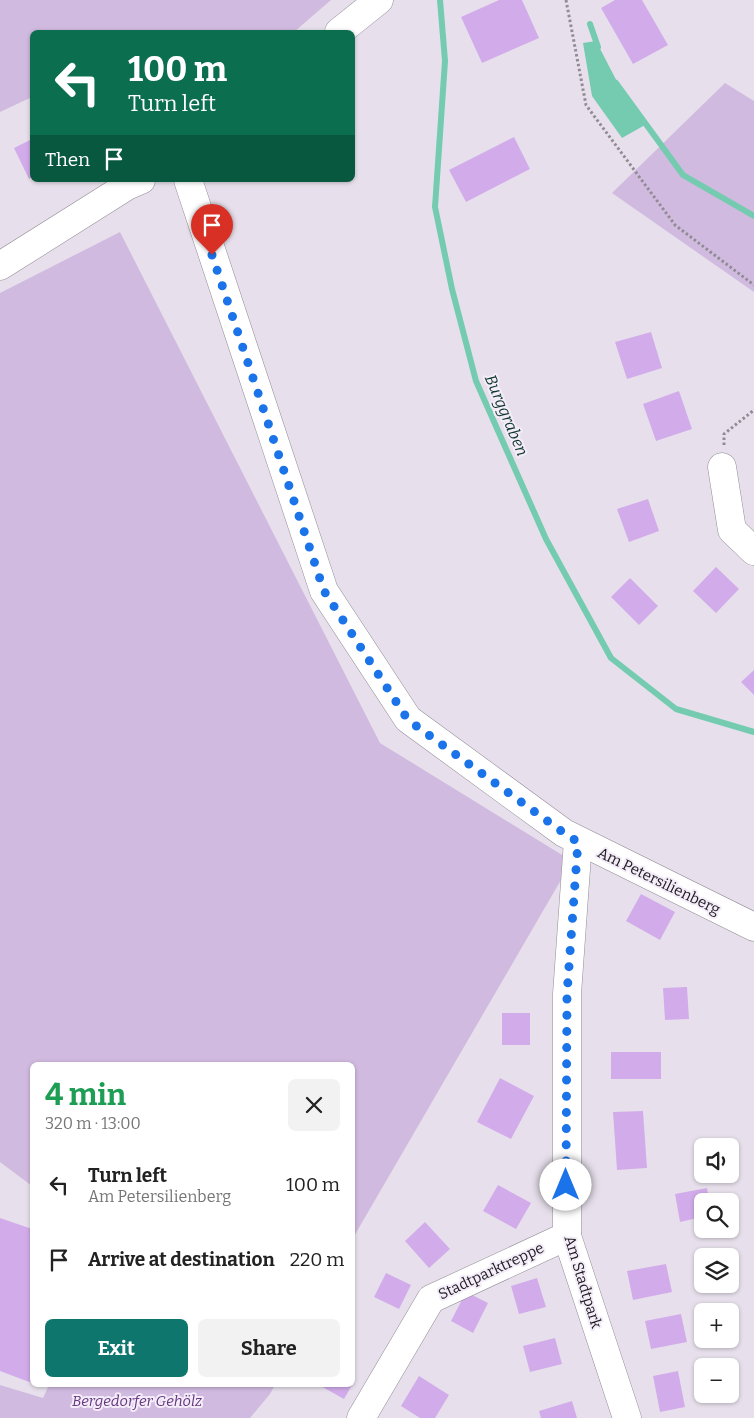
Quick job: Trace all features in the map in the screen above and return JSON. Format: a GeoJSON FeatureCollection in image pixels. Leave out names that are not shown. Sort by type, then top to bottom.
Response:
{"type":"FeatureCollection","features":[{"type":"Feature","properties":{"kind":"street"},"geometry":{"type":"LineString","coordinates":[[342,30],[379,0]]}},
{"type":"Feature","properties":{"kind":"street"},"geometry":{"type":"LineString","coordinates":[[0,266],[136,182]]}},
{"type":"Feature","properties":{"kind":"street","name":"Am Petersilienberg"},"geometry":{"type":"LineString","coordinates":[[189,182],[324,591],[408,720],[578,842],[754,927]]}},
{"type":"Feature","properties":{"kind":"street"},"geometry":{"type":"LineString","coordinates":[[722,467],[732,530],[754,551]]}},
{"type":"Feature","properties":{"kind":"street","name":"Am Stadtpark"},"geometry":{"type":"LineString","coordinates":[[578,842],[567,994],[567,1236],[627,1418]]}},
{"type":"Feature","properties":{"kind":"street","name":"Stadtparktreppe"},"geometry":{"type":"LineString","coordinates":[[361,1418],[432,1299],[567,1236]]}},
{"type":"Feature","properties":{"kind":"path"},"geometry":{"type":"LineString","coordinates":[[566,0],[586,105],[675,225],[754,284]]}},
{"type":"Feature","properties":{"kind":"path"},"geometry":{"type":"LineString","coordinates":[[722,467],[724,434],[754,410]]}},
{"type":"Feature","properties":{"kind":"green space"},"geometry":{"type":"Polygon","coordinates":[[[0,0],[331,0],[296,30],[30,30],[30,98],[0,112],[0,0]]]}},
{"type":"Feature","properties":{"kind":"green space"},"geometry":{"type":"Polygon","coordinates":[[[725,83],[754,101],[754,292],[612,193],[725,83]]]}},
{"type":"Feature","properties":{"kind":"green space"},"geometry":{"type":"Polygon","coordinates":[[[120,232],[380,743],[572,861],[355,1235],[355,1062],[30,1062],[30,1184],[0,1162],[0,293],[120,232]]]}},
{"type":"Feature","properties":{"kind":"green space","name":"Bergedorfer Gehölz"},"geometry":{"type":"Polygon","coordinates":[[[0,1385],[43,1398],[48,1387],[274,1387],[250,1418],[0,1418],[0,1385]]]}},
{"type":"Feature","properties":{"kind":"shaded area"},"geometry":{"type":"Polygon","coordinates":[[[596,41],[625,97],[645,125],[622,138],[592,96],[583,43],[596,41]]]}},
{"type":"Feature","properties":{"kind":"building"},"geometry":{"type":"Polygon","coordinates":[[[499,0],[522,0],[539,38],[482,63],[461,17],[499,0]]]}},
{"type":"Feature","properties":{"kind":"building"},"geometry":{"type":"Polygon","coordinates":[[[615,0],[642,0],[668,45],[633,64],[601,8],[615,0]]]}},
{"type":"Feature","properties":{"kind":"building"},"geometry":{"type":"Polygon","coordinates":[[[514,137],[530,169],[466,202],[449,170],[514,137]]]}},
{"type":"Feature","properties":{"kind":"building"},"geometry":{"type":"Polygon","coordinates":[[[30,140],[29,179],[14,148],[30,140]]]}},
{"type":"Feature","properties":{"kind":"building"},"geometry":{"type":"Polygon","coordinates":[[[651,332],[662,368],[627,379],[615,342],[651,332]]]}},
{"type":"Feature","properties":{"kind":"building"},"geometry":{"type":"Polygon","coordinates":[[[679,391],[692,429],[656,441],[643,404],[679,391]]]}},
{"type":"Feature","properties":{"kind":"building"},"geometry":{"type":"Polygon","coordinates":[[[648,499],[659,531],[629,542],[617,509],[648,499]]]}},
{"type":"Feature","properties":{"kind":"building"},"geometry":{"type":"Polygon","coordinates":[[[716,567],[739,589],[716,613],[693,591],[716,567]]]}},
{"type":"Feature","properties":{"kind":"building"},"geometry":{"type":"Polygon","coordinates":[[[630,578],[658,606],[639,625],[611,597],[630,578]]]}},
{"type":"Feature","properties":{"kind":"building"},"geometry":{"type":"Polygon","coordinates":[[[754,670],[754,695],[741,682],[754,670]]]}},
{"type":"Feature","properties":{"kind":"building"},"geometry":{"type":"Polygon","coordinates":[[[641,894],[675,912],[660,940],[626,921],[641,894]]]}},
{"type":"Feature","properties":{"kind":"building"},"geometry":{"type":"Polygon","coordinates":[[[687,987],[689,1019],[665,1020],[663,988],[687,987]]]}},
{"type":"Feature","properties":{"kind":"building"},"geometry":{"type":"Polygon","coordinates":[[[502,1013],[530,1013],[530,1045],[502,1045],[502,1013]]]}},
{"type":"Feature","properties":{"kind":"building"},"geometry":{"type":"Polygon","coordinates":[[[611,1052],[661,1052],[661,1079],[611,1079],[611,1052]]]}},
{"type":"Feature","properties":{"kind":"building"},"geometry":{"type":"Polygon","coordinates":[[[500,1078],[534,1096],[511,1139],[477,1122],[500,1078]]]}},
{"type":"Feature","properties":{"kind":"building"},"geometry":{"type":"Polygon","coordinates":[[[643,1111],[647,1168],[617,1170],[613,1112],[643,1111]]]}},
{"type":"Feature","properties":{"kind":"building"},"geometry":{"type":"Polygon","coordinates":[[[498,1185],[531,1203],[516,1229],[483,1211],[498,1185]]]}},
{"type":"Feature","properties":{"kind":"building"},"geometry":{"type":"Polygon","coordinates":[[[707,1188],[708,1193],[694,1193],[694,1219],[680,1222],[675,1194],[707,1188]]]}},
{"type":"Feature","properties":{"kind":"building"},"geometry":{"type":"Polygon","coordinates":[[[0,1218],[30,1228],[30,1382],[0,1371],[0,1218]]]}},
{"type":"Feature","properties":{"kind":"building"},"geometry":{"type":"Polygon","coordinates":[[[425,1222],[450,1249],[429,1268],[405,1241],[425,1222]]]}},
{"type":"Feature","properties":{"kind":"building"},"geometry":{"type":"Polygon","coordinates":[[[666,1264],[672,1292],[633,1300],[627,1271],[666,1264]]]}},
{"type":"Feature","properties":{"kind":"building"},"geometry":{"type":"Polygon","coordinates":[[[386,1273],[411,1285],[399,1309],[374,1297],[386,1273]]]}},
{"type":"Feature","properties":{"kind":"building"},"geometry":{"type":"Polygon","coordinates":[[[537,1278],[546,1307],[519,1314],[511,1286],[537,1278]]]}},
{"type":"Feature","properties":{"kind":"building"},"geometry":{"type":"Polygon","coordinates":[[[466,1292],[488,1303],[473,1333],[451,1321],[466,1292]]]}},
{"type":"Feature","properties":{"kind":"building"},"geometry":{"type":"Polygon","coordinates":[[[681,1314],[687,1342],[651,1349],[645,1321],[681,1314]]]}},
{"type":"Feature","properties":{"kind":"building"},"geometry":{"type":"Polygon","coordinates":[[[555,1338],[562,1364],[530,1372],[523,1346],[555,1338]]]}},
{"type":"Feature","properties":{"kind":"building"},"geometry":{"type":"Polygon","coordinates":[[[678,1371],[685,1407],[660,1412],[653,1376],[678,1371]]]}},
{"type":"Feature","properties":{"kind":"building"},"geometry":{"type":"Polygon","coordinates":[[[419,1376],[449,1395],[435,1418],[420,1418],[401,1406],[419,1376]]]}},
{"type":"Feature","properties":{"kind":"building"},"geometry":{"type":"Polygon","coordinates":[[[323,1387],[351,1387],[344,1399],[323,1387]]]}},
{"type":"Feature","properties":{"kind":"building"},"geometry":{"type":"Polygon","coordinates":[[[572,1401],[577,1418],[541,1418],[539,1411],[572,1401]]]}},
{"type":"Feature","properties":{"kind":"waterway","name":"Burggraben"},"geometry":{"type":"LineString","coordinates":[[440,0],[445,61],[435,207],[452,289],[476,381],[546,539],[611,658],[676,709],[754,732]]}},
{"type":"Feature","properties":{"kind":"waterway"},"geometry":{"type":"LineString","coordinates":[[590,24],[598,47]]}},
{"type":"Feature","properties":{"kind":"waterway"},"geometry":{"type":"LineString","coordinates":[[616,83],[683,175],[754,216]]}},
{"type":"Feature","properties":{"kind":"route"},"geometry":{"type":"LineString","coordinates":[[212,255],[324,591],[408,720],[578,842],[567,994],[566,1185]]}}]}
